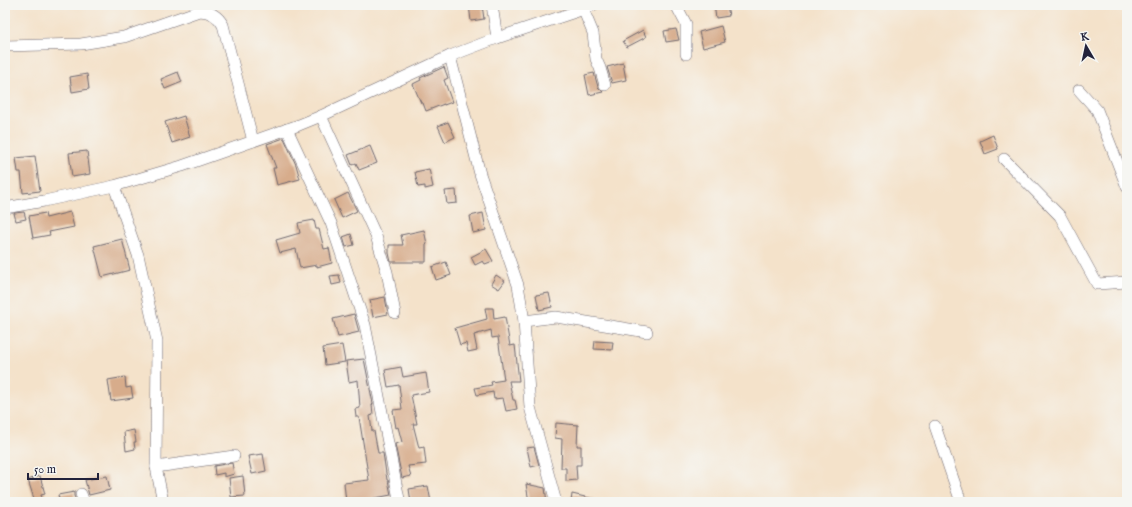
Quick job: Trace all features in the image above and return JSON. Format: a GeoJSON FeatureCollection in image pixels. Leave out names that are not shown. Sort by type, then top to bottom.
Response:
{"type":"FeatureCollection","features":[{"type":"Feature","properties":{"kind":"street"},"geometry":{"type":"LineString","coordinates":[[492,5],[497,38]]}},
{"type":"Feature","properties":{"kind":"street"},"geometry":{"type":"LineString","coordinates":[[676,5],[686,24],[686,54]]}},
{"type":"Feature","properties":{"kind":"street"},"geometry":{"type":"LineString","coordinates":[[5,208],[114,186],[182,166],[322,116],[450,56],[497,38],[588,7],[596,59],[605,85]]}},
{"type":"Feature","properties":{"kind":"street"},"geometry":{"type":"LineString","coordinates":[[5,46],[81,44],[124,37],[199,11],[208,12],[217,17],[223,26],[253,141]]}},
{"type":"Feature","properties":{"kind":"street"},"geometry":{"type":"LineString","coordinates":[[450,56],[480,174],[518,285],[524,321],[530,407],[556,502]]}},
{"type":"Feature","properties":{"kind":"street"},"geometry":{"type":"LineString","coordinates":[[1079,90],[1097,110],[1127,187]]}},
{"type":"Feature","properties":{"kind":"street"},"geometry":{"type":"LineString","coordinates":[[322,116],[376,236],[387,272],[395,313]]}},
{"type":"Feature","properties":{"kind":"street"},"geometry":{"type":"LineString","coordinates":[[287,129],[331,223],[365,325],[396,486],[398,499],[395,502]]}},
{"type":"Feature","properties":{"kind":"street"},"geometry":{"type":"LineString","coordinates":[[1004,159],[1060,216],[1097,284],[1127,282]]}},
{"type":"Feature","properties":{"kind":"street"},"geometry":{"type":"LineString","coordinates":[[114,186],[138,255],[158,341],[156,467],[163,502]]}},
{"type":"Feature","properties":{"kind":"street"},"geometry":{"type":"LineString","coordinates":[[524,321],[556,317],[646,332]]}},
{"type":"Feature","properties":{"kind":"street"},"geometry":{"type":"LineString","coordinates":[[935,426],[961,502]]}},
{"type":"Feature","properties":{"kind":"street"},"geometry":{"type":"LineString","coordinates":[[156,467],[234,456]]}},
{"type":"Feature","properties":{"kind":"building"},"geometry":{"type":"Polygon","coordinates":[[[469,5],[482,5],[484,19],[471,21],[469,5]]]}},
{"type":"Feature","properties":{"kind":"building"},"geometry":{"type":"Polygon","coordinates":[[[714,5],[727,5],[729,16],[716,18],[714,5]]]}},
{"type":"Feature","properties":{"kind":"building"},"geometry":{"type":"Polygon","coordinates":[[[721,26],[725,42],[703,48],[699,32],[721,26]]]}},
{"type":"Feature","properties":{"kind":"building"},"geometry":{"type":"Polygon","coordinates":[[[676,29],[679,40],[666,42],[664,31],[676,29]]]}},
{"type":"Feature","properties":{"kind":"building"},"geometry":{"type":"Polygon","coordinates":[[[643,30],[646,37],[627,47],[623,41],[643,30]]]}},
{"type":"Feature","properties":{"kind":"building"},"geometry":{"type":"Polygon","coordinates":[[[623,63],[626,80],[612,83],[607,67],[623,63]]]}},
{"type":"Feature","properties":{"kind":"building"},"geometry":{"type":"Polygon","coordinates":[[[444,67],[448,78],[444,80],[452,102],[426,111],[413,84],[421,80],[420,78],[444,67]]]}},
{"type":"Feature","properties":{"kind":"building"},"geometry":{"type":"Polygon","coordinates":[[[178,72],[182,82],[165,89],[161,79],[178,72]]]}},
{"type":"Feature","properties":{"kind":"building"},"geometry":{"type":"Polygon","coordinates":[[[594,73],[598,87],[603,92],[589,95],[585,75],[594,73]]]}},
{"type":"Feature","properties":{"kind":"building"},"geometry":{"type":"Polygon","coordinates":[[[87,74],[89,89],[72,92],[70,77],[87,74]]]}},
{"type":"Feature","properties":{"kind":"building"},"geometry":{"type":"Polygon","coordinates":[[[184,116],[190,137],[172,143],[165,122],[184,116]]]}},
{"type":"Feature","properties":{"kind":"building"},"geometry":{"type":"Polygon","coordinates":[[[448,122],[455,137],[445,142],[438,126],[448,122]]]}},
{"type":"Feature","properties":{"kind":"building"},"geometry":{"type":"Polygon","coordinates":[[[993,135],[998,149],[985,154],[980,141],[993,135]]]}},
{"type":"Feature","properties":{"kind":"building"},"geometry":{"type":"Polygon","coordinates":[[[284,138],[296,165],[300,179],[277,185],[273,168],[276,168],[267,144],[284,138]]]}},
{"type":"Feature","properties":{"kind":"building"},"geometry":{"type":"Polygon","coordinates":[[[370,146],[377,163],[359,170],[356,163],[352,165],[348,155],[370,146]]]}},
{"type":"Feature","properties":{"kind":"building"},"geometry":{"type":"Polygon","coordinates":[[[87,151],[90,174],[72,177],[69,153],[87,151]]]}},
{"type":"Feature","properties":{"kind":"building"},"geometry":{"type":"Polygon","coordinates":[[[35,156],[40,191],[23,193],[21,172],[18,172],[16,158],[35,156]]]}},
{"type":"Feature","properties":{"kind":"building"},"geometry":{"type":"Polygon","coordinates":[[[429,169],[433,187],[425,189],[425,186],[418,187],[415,172],[429,169]]]}},
{"type":"Feature","properties":{"kind":"building"},"geometry":{"type":"Polygon","coordinates":[[[456,190],[457,203],[447,204],[445,191],[456,190]]]}},
{"type":"Feature","properties":{"kind":"building"},"geometry":{"type":"Polygon","coordinates":[[[348,193],[357,211],[342,218],[334,200],[348,193]]]}},
{"type":"Feature","properties":{"kind":"building"},"geometry":{"type":"Polygon","coordinates":[[[24,212],[26,219],[16,221],[14,213],[24,212]]]}},
{"type":"Feature","properties":{"kind":"building"},"geometry":{"type":"Polygon","coordinates":[[[70,212],[74,227],[49,232],[50,235],[33,238],[29,216],[45,213],[46,218],[70,212]]]}},
{"type":"Feature","properties":{"kind":"building"},"geometry":{"type":"Polygon","coordinates":[[[483,213],[486,230],[473,233],[470,216],[483,213]]]}},
{"type":"Feature","properties":{"kind":"building"},"geometry":{"type":"Polygon","coordinates":[[[314,220],[316,229],[319,229],[324,249],[329,248],[332,263],[317,267],[317,265],[300,268],[296,249],[280,253],[276,240],[300,233],[298,223],[314,220]]]}},
{"type":"Feature","properties":{"kind":"building"},"geometry":{"type":"Polygon","coordinates":[[[424,230],[427,244],[426,262],[391,262],[389,245],[403,245],[401,235],[424,230]]]}},
{"type":"Feature","properties":{"kind":"building"},"geometry":{"type":"Polygon","coordinates":[[[351,234],[354,245],[346,247],[343,237],[351,234]]]}},
{"type":"Feature","properties":{"kind":"building"},"geometry":{"type":"Polygon","coordinates":[[[122,239],[130,270],[102,277],[94,246],[122,239]]]}},
{"type":"Feature","properties":{"kind":"building"},"geometry":{"type":"Polygon","coordinates":[[[486,249],[493,261],[485,264],[483,261],[475,265],[471,257],[486,249]]]}},
{"type":"Feature","properties":{"kind":"building"},"geometry":{"type":"Polygon","coordinates":[[[446,262],[451,275],[436,280],[432,267],[446,262]]]}},
{"type":"Feature","properties":{"kind":"building"},"geometry":{"type":"Polygon","coordinates":[[[339,275],[341,283],[332,285],[330,276],[339,275]]]}},
{"type":"Feature","properties":{"kind":"building"},"geometry":{"type":"Polygon","coordinates":[[[496,275],[505,281],[499,289],[491,284],[496,275]]]}},
{"type":"Feature","properties":{"kind":"building"},"geometry":{"type":"Polygon","coordinates":[[[549,293],[552,307],[539,310],[536,295],[549,293]]]}},
{"type":"Feature","properties":{"kind":"building"},"geometry":{"type":"Polygon","coordinates":[[[385,297],[388,314],[373,317],[370,300],[385,297]]]}},
{"type":"Feature","properties":{"kind":"building"},"geometry":{"type":"Polygon","coordinates":[[[485,308],[493,308],[494,319],[505,317],[510,346],[515,345],[519,381],[509,381],[513,400],[515,400],[517,409],[506,411],[503,398],[494,399],[493,392],[477,395],[475,388],[492,385],[491,382],[504,380],[498,337],[492,338],[491,330],[474,335],[477,350],[468,352],[466,343],[460,345],[455,328],[487,319],[485,308]]]}},
{"type":"Feature","properties":{"kind":"building"},"geometry":{"type":"Polygon","coordinates":[[[354,314],[359,332],[338,337],[333,319],[354,314]]]}},
{"type":"Feature","properties":{"kind":"building"},"geometry":{"type":"Polygon","coordinates":[[[595,341],[613,342],[612,350],[594,349],[595,341]]]}},
{"type":"Feature","properties":{"kind":"building"},"geometry":{"type":"Polygon","coordinates":[[[342,345],[345,362],[325,365],[323,348],[342,345]]]}},
{"type":"Feature","properties":{"kind":"building"},"geometry":{"type":"Polygon","coordinates":[[[364,359],[373,404],[373,415],[370,416],[372,431],[374,431],[378,453],[383,453],[391,495],[346,502],[344,483],[369,480],[359,417],[356,417],[355,409],[360,408],[358,380],[349,382],[346,361],[364,359]]]}},
{"type":"Feature","properties":{"kind":"building"},"geometry":{"type":"Polygon","coordinates":[[[401,367],[403,377],[426,373],[429,392],[411,395],[417,424],[413,424],[419,448],[424,447],[426,464],[408,466],[411,476],[402,478],[395,444],[402,442],[398,427],[396,428],[393,410],[402,409],[399,385],[388,387],[385,370],[401,367]]]}},
{"type":"Feature","properties":{"kind":"building"},"geometry":{"type":"Polygon","coordinates":[[[125,377],[126,388],[131,387],[133,398],[111,401],[108,380],[125,377]]]}},
{"type":"Feature","properties":{"kind":"building"},"geometry":{"type":"Polygon","coordinates":[[[556,423],[578,425],[577,446],[581,446],[581,465],[576,465],[577,480],[566,481],[566,468],[561,468],[562,439],[555,438],[556,423]]]}},
{"type":"Feature","properties":{"kind":"building"},"geometry":{"type":"Polygon","coordinates":[[[134,430],[136,442],[134,442],[135,449],[126,451],[124,432],[134,430]]]}},
{"type":"Feature","properties":{"kind":"building"},"geometry":{"type":"Polygon","coordinates":[[[534,447],[539,465],[531,467],[527,448],[534,447]]]}},
{"type":"Feature","properties":{"kind":"building"},"geometry":{"type":"Polygon","coordinates":[[[263,454],[266,471],[252,474],[248,456],[263,454]]]}},
{"type":"Feature","properties":{"kind":"building"},"geometry":{"type":"Polygon","coordinates":[[[232,463],[234,474],[224,477],[224,473],[215,475],[214,466],[232,463]]]}},
{"type":"Feature","properties":{"kind":"building"},"geometry":{"type":"Polygon","coordinates":[[[40,476],[45,494],[41,495],[43,502],[35,502],[28,480],[40,476]]]}},
{"type":"Feature","properties":{"kind":"building"},"geometry":{"type":"Polygon","coordinates":[[[107,476],[110,490],[89,495],[85,480],[107,476]]]}},
{"type":"Feature","properties":{"kind":"building"},"geometry":{"type":"Polygon","coordinates":[[[243,476],[245,496],[231,497],[229,478],[243,476]]]}},
{"type":"Feature","properties":{"kind":"building"},"geometry":{"type":"Polygon","coordinates":[[[526,484],[545,488],[547,502],[529,502],[526,484]]]}},
{"type":"Feature","properties":{"kind":"building"},"geometry":{"type":"Polygon","coordinates":[[[428,486],[431,502],[411,502],[409,489],[428,486]]]}},
{"type":"Feature","properties":{"kind":"building"},"geometry":{"type":"Polygon","coordinates":[[[74,492],[77,502],[60,502],[58,495],[74,492]]]}},
{"type":"Feature","properties":{"kind":"building"},"geometry":{"type":"Polygon","coordinates":[[[572,494],[594,499],[594,502],[571,502],[572,494]]]}}]}
